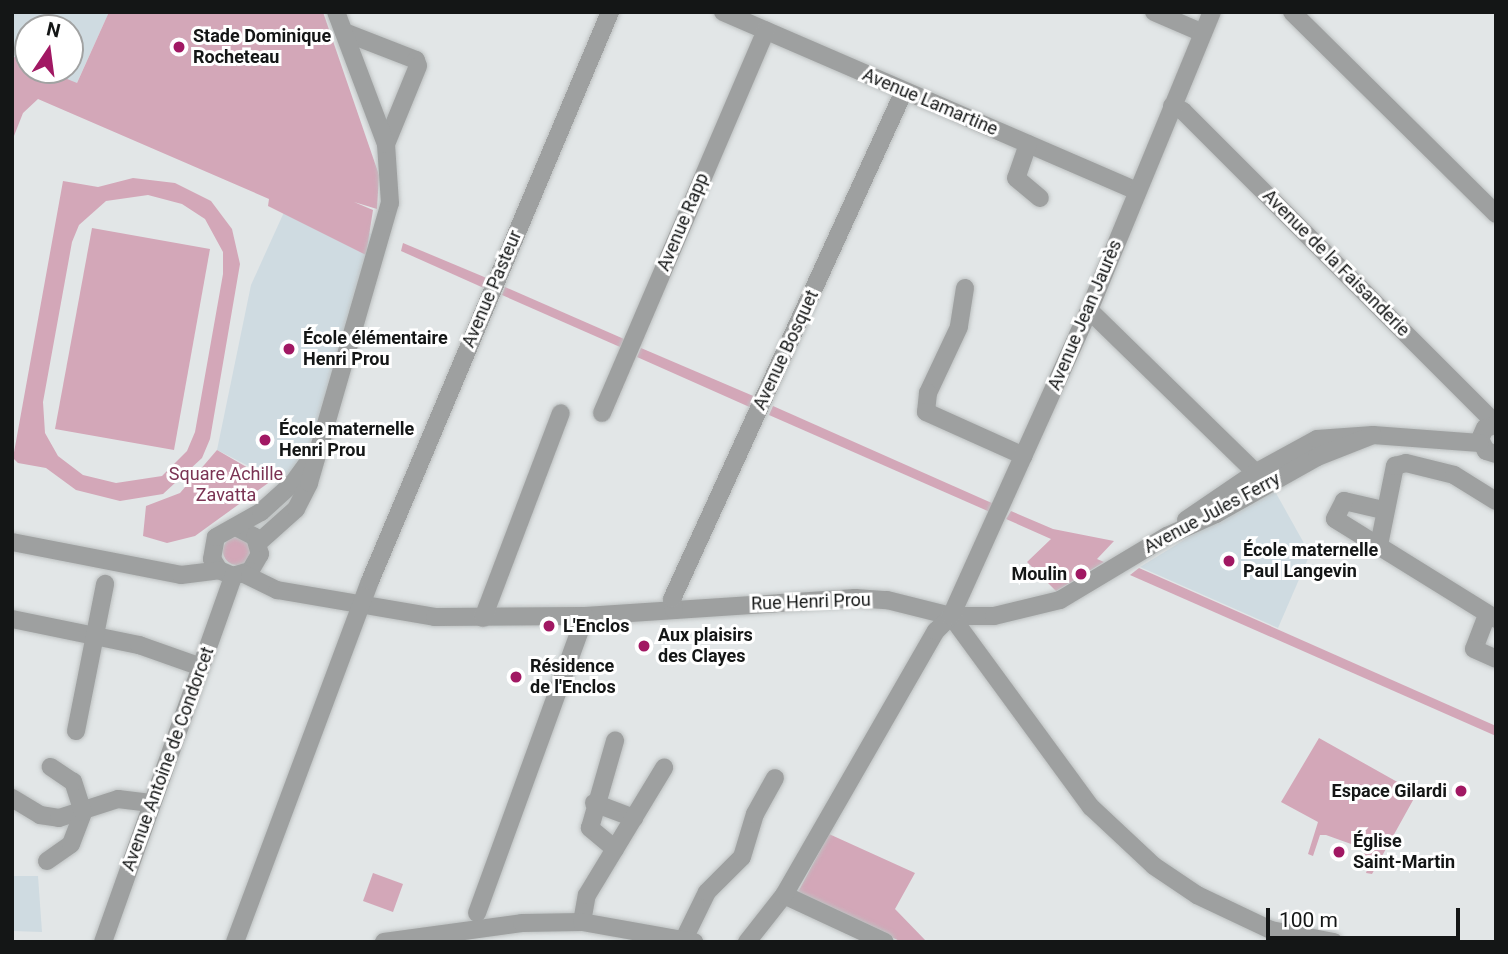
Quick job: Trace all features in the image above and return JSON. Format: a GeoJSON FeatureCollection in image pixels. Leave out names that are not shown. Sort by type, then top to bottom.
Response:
{"type":"FeatureCollection","features":[{"type":"Feature","properties":{"kind":"street"},"geometry":{"type":"LineString","coordinates":[[12,535],[181,575],[232,574],[258,551],[302,501],[385,230],[390,175],[386,144],[336,12]]}},
{"type":"Feature","properties":{"kind":"street","name":"Avenue Pasteur"},"geometry":{"type":"LineString","coordinates":[[235,942],[362,606],[610,12]]}},
{"type":"Feature","properties":{"kind":"street","name":"Avenue Lamartine"},"geometry":{"type":"LineString","coordinates":[[723,12],[1137,191]]}},
{"type":"Feature","properties":{"kind":"street"},"geometry":{"type":"LineString","coordinates":[[1154,12],[1203,33]]}},
{"type":"Feature","properties":{"kind":"street","name":"Avenue Jean Jaurès"},"geometry":{"type":"LineString","coordinates":[[747,942],[784,895],[936,631],[951,616],[1088,310],[1212,12]]}},
{"type":"Feature","properties":{"kind":"street"},"geometry":{"type":"LineString","coordinates":[[1292,12],[1496,214]]}},
{"type":"Feature","properties":{"kind":"street","name":"Avenue Rapp"},"geometry":{"type":"LineString","coordinates":[[602,413],[766,31]]}},
{"type":"Feature","properties":{"kind":"street"},"geometry":{"type":"LineString","coordinates":[[344,32],[416,60],[418,65],[386,144]]}},
{"type":"Feature","properties":{"kind":"street","name":"Avenue Bosquet"},"geometry":{"type":"LineString","coordinates":[[674,610],[678,587],[904,91]]}},
{"type":"Feature","properties":{"kind":"street","name":"Avenue de la Faisanderie"},"geometry":{"type":"LineString","coordinates":[[1172,106],[1183,111],[1496,424]]}},
{"type":"Feature","properties":{"kind":"street"},"geometry":{"type":"LineString","coordinates":[[1028,144],[1016,178],[1040,198]]}},
{"type":"Feature","properties":{"kind":"street"},"geometry":{"type":"LineString","coordinates":[[965,288],[960,327],[928,393],[926,412],[1024,456]]}},
{"type":"Feature","properties":{"kind":"street"},"geometry":{"type":"LineString","coordinates":[[1088,310],[1261,478]]}},
{"type":"Feature","properties":{"kind":"street"},"geometry":{"type":"LineString","coordinates":[[483,618],[561,413]]}},
{"type":"Feature","properties":{"kind":"street"},"geometry":{"type":"LineString","coordinates":[[1491,452],[1483,431],[1496,424]]}},
{"type":"Feature","properties":{"kind":"street","name":"Avenue Jules Ferry"},"geometry":{"type":"LineString","coordinates":[[951,616],[994,617],[1043,608],[1167,536],[1261,478],[1317,439],[1373,435],[1491,452]]}},
{"type":"Feature","properties":{"kind":"street"},"geometry":{"type":"LineString","coordinates":[[160,569],[194,563],[211,552],[216,537],[238,527],[293,483],[321,439]]}},
{"type":"Feature","properties":{"kind":"street"},"geometry":{"type":"LineString","coordinates":[[1379,545],[1390,473],[1395,466],[1406,463],[1454,475],[1496,500]]}},
{"type":"Feature","properties":{"kind":"street"},"geometry":{"type":"LineString","coordinates":[[1384,510],[1352,500],[1344,501],[1336,512],[1335,519],[1491,617],[1475,649],[1496,659]]}},
{"type":"Feature","properties":{"kind":"street"},"geometry":{"type":"LineString","coordinates":[[238,527],[250,533],[277,590]]}},
{"type":"Feature","properties":{"kind":"street"},"geometry":{"type":"LineString","coordinates":[[12,542],[83,553]]}},
{"type":"Feature","properties":{"kind":"street"},"geometry":{"type":"LineString","coordinates":[[211,552],[232,574]]}},
{"type":"Feature","properties":{"kind":"street","name":"Rue Henri Prou"},"geometry":{"type":"LineString","coordinates":[[232,574],[277,590],[412,615],[483,618],[585,616],[855,598],[887,600],[951,616]]}},
{"type":"Feature","properties":{"kind":"street","name":"Avenue Antoine de Condorcet"},"geometry":{"type":"LineString","coordinates":[[103,942],[232,574]]}},
{"type":"Feature","properties":{"kind":"street"},"geometry":{"type":"LineString","coordinates":[[76,731],[105,584]]}},
{"type":"Feature","properties":{"kind":"street"},"geometry":{"type":"LineString","coordinates":[[477,914],[585,616]]}},
{"type":"Feature","properties":{"kind":"street"},"geometry":{"type":"LineString","coordinates":[[951,616],[1091,807],[1154,866],[1196,895],[1271,930],[1334,942]]}},
{"type":"Feature","properties":{"kind":"street"},"geometry":{"type":"LineString","coordinates":[[12,619],[95,635],[201,667]]}},
{"type":"Feature","properties":{"kind":"street"},"geometry":{"type":"LineString","coordinates":[[615,741],[594,803],[590,828],[615,849]]}},
{"type":"Feature","properties":{"kind":"street"},"geometry":{"type":"LineString","coordinates":[[47,861],[71,844],[83,813],[73,782],[51,767]]}},
{"type":"Feature","properties":{"kind":"street"},"geometry":{"type":"LineString","coordinates":[[582,922],[587,895],[664,768]]}},
{"type":"Feature","properties":{"kind":"street"},"geometry":{"type":"LineString","coordinates":[[393,941],[522,923],[582,922],[689,941],[707,892],[742,857],[755,814],[775,778]]}},
{"type":"Feature","properties":{"kind":"street"},"geometry":{"type":"LineString","coordinates":[[12,798],[40,815],[59,818],[83,813],[118,799],[151,803]]}},
{"type":"Feature","properties":{"kind":"street"},"geometry":{"type":"LineString","coordinates":[[594,803],[634,818]]}},
{"type":"Feature","properties":{"kind":"street"},"geometry":{"type":"LineString","coordinates":[[784,895],[886,942]]}},
{"type":"Feature","properties":{"kind":"street"},"geometry":{"type":"LineString","coordinates":[[522,923],[523,942]]}},
{"type":"Feature","properties":{"kind":"shaded area"},"geometry":{"type":"Polygon","coordinates":[[[12,12],[109,12],[84,67],[84,14],[14,14],[14,61],[12,12]]]}},
{"type":"Feature","properties":{"kind":"shaded area","name":"École élémentaire Henri Prou"},"geometry":{"type":"Polygon","coordinates":[[[290,199],[376,236],[314,434],[297,465],[280,482],[217,450],[251,285],[290,199]]]}},
{"type":"Feature","properties":{"kind":"shaded area","name":"École maternelle Paul Langevin"},"geometry":{"type":"Polygon","coordinates":[[[1272,486],[1310,554],[1278,628],[1140,567],[1272,486]]]}},
{"type":"Feature","properties":{"kind":"shaded area"},"geometry":{"type":"Polygon","coordinates":[[[12,876],[38,876],[42,932],[12,931],[12,876]]]}},
{"type":"Feature","properties":{"kind":"green space"},"geometry":{"type":"Polygon","coordinates":[[[109,12],[323,12],[379,175],[377,209],[354,202],[373,210],[366,255],[268,206],[269,199],[38,99],[23,113],[12,141],[12,56],[14,84],[84,84],[84,67],[109,12]]]}},
{"type":"Feature","properties":{"kind":"green space"},"geometry":{"type":"Polygon","coordinates":[[[133,178],[175,183],[211,201],[232,229],[240,264],[210,439],[202,458],[163,494],[120,501],[76,490],[46,468],[18,463],[13,458],[63,181],[98,187],[133,178]],[[148,195],[106,201],[79,225],[72,242],[43,402],[45,433],[58,456],[83,475],[116,483],[162,476],[187,451],[195,432],[223,274],[223,252],[205,219],[182,204],[148,195]]]}},
{"type":"Feature","properties":{"kind":"green space"},"geometry":{"type":"Polygon","coordinates":[[[92,228],[210,249],[174,450],[55,429],[92,228]]]}},
{"type":"Feature","properties":{"kind":"green space"},"geometry":{"type":"Polygon","coordinates":[[[403,243],[489,279],[486,289],[401,251],[403,243]]]}},
{"type":"Feature","properties":{"kind":"green space"},"geometry":{"type":"Polygon","coordinates":[[[505,287],[624,339],[620,347],[502,295],[505,287]]]}},
{"type":"Feature","properties":{"kind":"green space"},"geometry":{"type":"Polygon","coordinates":[[[641,348],[758,398],[754,409],[637,357],[641,348]]]}},
{"type":"Feature","properties":{"kind":"green space"},"geometry":{"type":"Polygon","coordinates":[[[773,406],[994,504],[990,512],[769,415],[773,406]]]}},
{"type":"Feature","properties":{"kind":"green space","name":"Square Achille Zavatta"},"geometry":{"type":"Polygon","coordinates":[[[217,450],[271,481],[195,536],[167,543],[143,536],[146,506],[180,493],[217,450]]]}},
{"type":"Feature","properties":{"kind":"green space"},"geometry":{"type":"Polygon","coordinates":[[[1011,511],[1053,529],[1114,541],[1097,559],[1104,562],[1056,591],[1027,562],[1051,539],[1006,519],[1011,511]]]}},
{"type":"Feature","properties":{"kind":"green space"},"geometry":{"type":"Polygon","coordinates":[[[237,537],[247,541],[251,551],[247,561],[237,565],[227,561],[223,551],[227,541],[237,537]]]}},
{"type":"Feature","properties":{"kind":"green space"},"geometry":{"type":"Polygon","coordinates":[[[1139,568],[1496,726],[1496,736],[1130,575],[1139,568]]]}},
{"type":"Feature","properties":{"kind":"green space"},"geometry":{"type":"Polygon","coordinates":[[[1319,738],[1417,793],[1372,874],[1366,873],[1371,859],[1363,855],[1365,849],[1326,835],[1320,835],[1313,856],[1308,854],[1318,822],[1281,802],[1319,738]]]}},
{"type":"Feature","properties":{"kind":"green space"},"geometry":{"type":"Polygon","coordinates":[[[829,834],[915,873],[895,909],[927,942],[902,942],[797,894],[829,834]]]}},
{"type":"Feature","properties":{"kind":"green space"},"geometry":{"type":"Polygon","coordinates":[[[373,873],[403,884],[393,912],[363,901],[373,873]]]}},
{"type":"Feature","properties":{"kind":"place","name":"Stade Dominique Rocheteau"},"geometry":{"type":"Point","coordinates":[179,47]}},
{"type":"Feature","properties":{"kind":"place","name":"École élémentaire Henri Prou"},"geometry":{"type":"Point","coordinates":[289,349]}},
{"type":"Feature","properties":{"kind":"place","name":"École maternelle Henri Prou"},"geometry":{"type":"Point","coordinates":[265,440]}},
{"type":"Feature","properties":{"kind":"place","name":"École maternelle Paul Langevin"},"geometry":{"type":"Point","coordinates":[1229,561]}},
{"type":"Feature","properties":{"kind":"place","name":"Moulin"},"geometry":{"type":"Point","coordinates":[1081,574]}},
{"type":"Feature","properties":{"kind":"place","name":"L'Enclos"},"geometry":{"type":"Point","coordinates":[549,626]}},
{"type":"Feature","properties":{"kind":"place","name":"Aux plaisirs des Clayes"},"geometry":{"type":"Point","coordinates":[644,646]}},
{"type":"Feature","properties":{"kind":"place","name":"Résidence de l'Enclos"},"geometry":{"type":"Point","coordinates":[516,677]}},
{"type":"Feature","properties":{"kind":"place","name":"Espace Gilardi"},"geometry":{"type":"Point","coordinates":[1461,791]}},
{"type":"Feature","properties":{"kind":"place","name":"Église Saint-Martin"},"geometry":{"type":"Point","coordinates":[1339,852]}}]}
